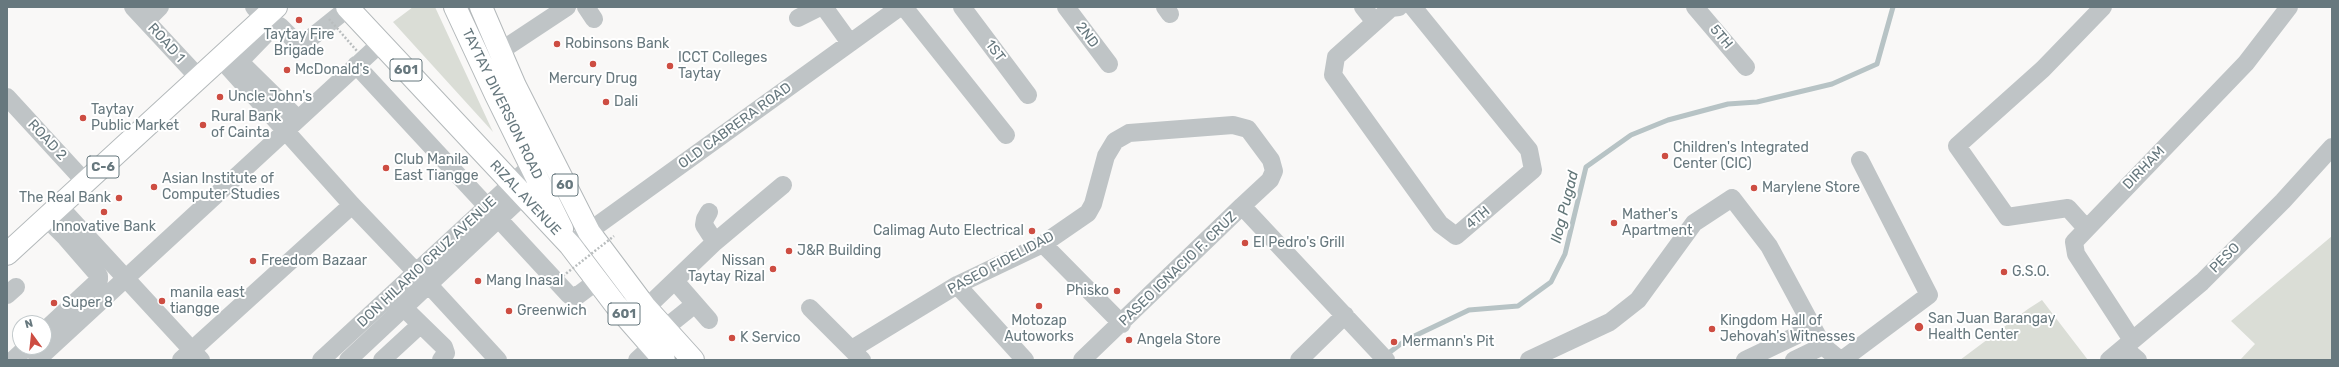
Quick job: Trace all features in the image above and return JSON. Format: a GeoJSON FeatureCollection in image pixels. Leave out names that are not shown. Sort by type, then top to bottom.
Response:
{"type":"FeatureCollection","features":[{"type":"Feature","properties":{"kind":"main road","name":"RIZAL AVENUE"},"geometry":{"type":"LineString","coordinates":[[348,7],[517,190],[570,245],[597,280],[657,345]]}},
{"type":"Feature","properties":{"kind":"main road","name":"TAYTAY DIVERSION ROAD"},"geometry":{"type":"LineString","coordinates":[[455,7],[589,232],[610,263]]}},
{"type":"Feature","properties":{"kind":"main road","name":"TAYTAY DIVERSION ROAD"},"geometry":{"type":"LineString","coordinates":[[481,7],[499,52],[505,90],[532,165],[570,245]]}},
{"type":"Feature","properties":{"kind":"main road","name":"C-6"},"geometry":{"type":"LineString","coordinates":[[7,254],[221,59],[265,11]]}},
{"type":"Feature","properties":{"kind":"main road"},"geometry":{"type":"LineString","coordinates":[[570,245],[588,256],[610,263],[646,308],[657,345]]}},
{"type":"Feature","properties":{"kind":"main road","name":"601"},"geometry":{"type":"LineString","coordinates":[[657,345],[693,360]]}},
{"type":"Feature","properties":{"kind":"street","name":"ROAD 1"},"geometry":{"type":"LineString","coordinates":[[133,7],[199,78]]}},
{"type":"Feature","properties":{"kind":"street"},"geometry":{"type":"LineString","coordinates":[[146,21],[160,7]]}},
{"type":"Feature","properties":{"kind":"street"},"geometry":{"type":"LineString","coordinates":[[348,7],[302,45],[298,44],[280,26],[272,28],[242,59],[242,64],[292,125],[352,205],[416,272]]}},
{"type":"Feature","properties":{"kind":"street"},"geometry":{"type":"LineString","coordinates":[[499,52],[567,7]]}},
{"type":"Feature","properties":{"kind":"street"},"geometry":{"type":"LineString","coordinates":[[798,18],[820,7]]}},
{"type":"Feature","properties":{"kind":"street"},"geometry":{"type":"LineString","coordinates":[[824,7],[850,43]]}},
{"type":"Feature","properties":{"kind":"street","name":"OLD CABRERA ROAD"},"geometry":{"type":"LineString","coordinates":[[570,245],[900,7]]}},
{"type":"Feature","properties":{"kind":"street"},"geometry":{"type":"LineString","coordinates":[[904,7],[1006,135]]}},
{"type":"Feature","properties":{"kind":"street","name":"1ST"},"geometry":{"type":"LineString","coordinates":[[962,7],[1028,95]]}},
{"type":"Feature","properties":{"kind":"street","name":"2ND"},"geometry":{"type":"LineString","coordinates":[[1066,7],[1109,64]]}},
{"type":"Feature","properties":{"kind":"street"},"geometry":{"type":"LineString","coordinates":[[1363,7],[1374,22]]}},
{"type":"Feature","properties":{"kind":"street","name":"4TH"},"geometry":{"type":"LineString","coordinates":[[1399,7],[1391,8],[1336,57],[1333,74],[1440,224],[1456,236],[1533,170],[1529,150],[1413,7]]}},
{"type":"Feature","properties":{"kind":"street","name":"5TH"},"geometry":{"type":"LineString","coordinates":[[1695,7],[1746,67]]}},
{"type":"Feature","properties":{"kind":"street"},"geometry":{"type":"LineString","coordinates":[[2086,228],[2068,208],[2007,217],[1957,146],[2043,69],[2103,7]]}},
{"type":"Feature","properties":{"kind":"street","name":"DIRHAM"},"geometry":{"type":"LineString","coordinates":[[2128,344],[2076,254],[2074,242],[2246,63],[2289,7]]}},
{"type":"Feature","properties":{"kind":"street"},"geometry":{"type":"LineString","coordinates":[[37,360],[292,125],[357,58],[381,43]]}},
{"type":"Feature","properties":{"kind":"street"},"geometry":{"type":"LineString","coordinates":[[357,58],[493,213],[569,296],[577,296],[597,280]]}},
{"type":"Feature","properties":{"kind":"street"},"geometry":{"type":"LineString","coordinates":[[221,59],[292,125]]}},
{"type":"Feature","properties":{"kind":"street","name":"ROAD 2"},"geometry":{"type":"LineString","coordinates":[[7,97],[86,183]]}},
{"type":"Feature","properties":{"kind":"street","name":"PASEO FIDELIDAD"},"geometry":{"type":"LineString","coordinates":[[857,354],[957,285],[1043,244],[1088,213],[1093,204],[1106,156],[1115,141],[1130,133],[1233,125],[1248,129],[1271,160],[1274,171],[1270,180],[1242,206]]}},
{"type":"Feature","properties":{"kind":"street","name":"PESO"},"geometry":{"type":"LineString","coordinates":[[2109,360],[2202,282],[2283,200],[2332,147]]}},
{"type":"Feature","properties":{"kind":"street"},"geometry":{"type":"LineString","coordinates":[[1529,360],[1610,322],[1638,300],[1694,223],[1732,198],[1769,246],[1823,346],[1841,360],[1929,295],[1860,160]]}},
{"type":"Feature","properties":{"kind":"street","name":"DON HILARIO CRUZ AVENUE"},"geometry":{"type":"LineString","coordinates":[[348,360],[428,285],[493,213],[517,190],[532,165]]}},
{"type":"Feature","properties":{"kind":"street"},"geometry":{"type":"LineString","coordinates":[[646,308],[715,242],[783,185]]}},
{"type":"Feature","properties":{"kind":"street"},"geometry":{"type":"LineString","coordinates":[[53,213],[125,278],[191,357],[352,205]]}},
{"type":"Feature","properties":{"kind":"street","name":"PASEO IGNACIO F. CRUZ"},"geometry":{"type":"LineString","coordinates":[[1082,360],[1122,324],[1242,206],[1384,358]]}},
{"type":"Feature","properties":{"kind":"street"},"geometry":{"type":"LineString","coordinates":[[709,212],[705,219],[704,225],[715,242]]}},
{"type":"Feature","properties":{"kind":"street"},"geometry":{"type":"LineString","coordinates":[[52,324],[99,280],[98,273],[69,241],[53,213]]}},
{"type":"Feature","properties":{"kind":"street","name":"DON HILARIO CRUZ AVENUE"},"geometry":{"type":"LineString","coordinates":[[321,360],[416,272],[493,213]]}},
{"type":"Feature","properties":{"kind":"street"},"geometry":{"type":"LineString","coordinates":[[1043,244],[1122,324]]}},
{"type":"Feature","properties":{"kind":"street"},"geometry":{"type":"LineString","coordinates":[[674,281],[709,320]]}},
{"type":"Feature","properties":{"kind":"street"},"geometry":{"type":"LineString","coordinates":[[428,285],[498,360]]}},
{"type":"Feature","properties":{"kind":"street"},"geometry":{"type":"LineString","coordinates":[[957,285],[1025,360]]}},
{"type":"Feature","properties":{"kind":"street"},"geometry":{"type":"LineString","coordinates":[[657,345],[695,304]]}},
{"type":"Feature","properties":{"kind":"street"},"geometry":{"type":"LineString","coordinates":[[404,308],[444,347],[446,353],[442,360]]}},
{"type":"Feature","properties":{"kind":"street"},"geometry":{"type":"LineString","coordinates":[[810,308],[857,354]]}},
{"type":"Feature","properties":{"kind":"street"},"geometry":{"type":"LineString","coordinates":[[1299,360],[1346,316]]}},
{"type":"Feature","properties":{"kind":"street"},"geometry":{"type":"LineString","coordinates":[[382,360],[420,325]]}},
{"type":"Feature","properties":{"kind":"street"},"geometry":{"type":"LineString","coordinates":[[1745,360],[1812,328]]}},
{"type":"Feature","properties":{"kind":"street"},"geometry":{"type":"LineString","coordinates":[[2128,344],[2138,360]]}},
{"type":"Feature","properties":{"kind":"street"},"geometry":{"type":"LineString","coordinates":[[1794,360],[1823,346]]}},
{"type":"Feature","properties":{"kind":"path"},"geometry":{"type":"LineString","coordinates":[[329,20],[357,58]]}},
{"type":"Feature","properties":{"kind":"path"},"geometry":{"type":"LineString","coordinates":[[563,276],[614,236]]}},
{"type":"Feature","properties":{"kind":"shaded area"},"geometry":{"type":"Polygon","coordinates":[[[413,7],[435,7],[493,132],[393,22],[413,7]]]}},
{"type":"Feature","properties":{"kind":"shaded area"},"geometry":{"type":"Polygon","coordinates":[[[2332,236],[2332,360],[2240,360],[2255,344],[2231,321],[2332,236]]]}},
{"type":"Feature","properties":{"kind":"shaded area"},"geometry":{"type":"Polygon","coordinates":[[[2042,300],[2088,360],[1960,360],[2028,309],[2042,300]]]}},
{"type":"Feature","properties":{"kind":"waterway","name":"Ilog Pugad"},"geometry":{"type":"LineString","coordinates":[[1386,355],[1406,340],[1469,310],[1518,306],[1551,282],[1565,254],[1586,167],[1631,135],[1668,120],[1728,104],[1757,102],[1832,84],[1877,64],[1893,7]]}},
{"type":"Feature","properties":{"kind":"place","name":"Taytay Fire Brigade"},"geometry":{"type":"Point","coordinates":[299,20]}},
{"type":"Feature","properties":{"kind":"place","name":"Robinsons Bank"},"geometry":{"type":"Point","coordinates":[557,44]}},
{"type":"Feature","properties":{"kind":"place","name":"Mercury Drug"},"geometry":{"type":"Point","coordinates":[593,64]}},
{"type":"Feature","properties":{"kind":"place","name":"ICCT Colleges Taytay"},"geometry":{"type":"Point","coordinates":[670,66]}},
{"type":"Feature","properties":{"kind":"place","name":"McDonald's"},"geometry":{"type":"Point","coordinates":[287,70]}},
{"type":"Feature","properties":{"kind":"place","name":"Uncle John's"},"geometry":{"type":"Point","coordinates":[220,97]}},
{"type":"Feature","properties":{"kind":"place","name":"Dali"},"geometry":{"type":"Point","coordinates":[606,102]}},
{"type":"Feature","properties":{"kind":"place","name":"Taytay Public Market"},"geometry":{"type":"Point","coordinates":[83,118]}},
{"type":"Feature","properties":{"kind":"place","name":"Rural Bank of Cainta"},"geometry":{"type":"Point","coordinates":[203,125]}},
{"type":"Feature","properties":{"kind":"place","name":"Children's Integrated Center (CIC)"},"geometry":{"type":"Point","coordinates":[1665,156]}},
{"type":"Feature","properties":{"kind":"place","name":"Club Manila East Tiangge"},"geometry":{"type":"Point","coordinates":[386,168]}},
{"type":"Feature","properties":{"kind":"place","name":"Asian Institute of Computer Studies"},"geometry":{"type":"Point","coordinates":[154,187]}},
{"type":"Feature","properties":{"kind":"place","name":"Marylene Store"},"geometry":{"type":"Point","coordinates":[1754,188]}},
{"type":"Feature","properties":{"kind":"place","name":"The Real Bank"},"geometry":{"type":"Point","coordinates":[119,198]}},
{"type":"Feature","properties":{"kind":"place","name":"Innovative Bank"},"geometry":{"type":"Point","coordinates":[104,212]}},
{"type":"Feature","properties":{"kind":"place","name":"Mather's Apartment"},"geometry":{"type":"Point","coordinates":[1614,223]}},
{"type":"Feature","properties":{"kind":"place","name":"Calimag Auto Electrical"},"geometry":{"type":"Point","coordinates":[1032,231]}},
{"type":"Feature","properties":{"kind":"place","name":"El Pedro's Grill"},"geometry":{"type":"Point","coordinates":[1245,243]}},
{"type":"Feature","properties":{"kind":"place","name":"J&R Building"},"geometry":{"type":"Point","coordinates":[789,251]}},
{"type":"Feature","properties":{"kind":"place","name":"Freedom Bazaar"},"geometry":{"type":"Point","coordinates":[253,261]}},
{"type":"Feature","properties":{"kind":"place","name":"Nissan Taytay Rizal"},"geometry":{"type":"Point","coordinates":[773,269]}},
{"type":"Feature","properties":{"kind":"place","name":"G.S.O."},"geometry":{"type":"Point","coordinates":[2004,272]}},
{"type":"Feature","properties":{"kind":"place","name":"Mang Inasal"},"geometry":{"type":"Point","coordinates":[478,281]}},
{"type":"Feature","properties":{"kind":"place","name":"Phisko"},"geometry":{"type":"Point","coordinates":[1117,291]}},
{"type":"Feature","properties":{"kind":"place","name":"manila east tiangge"},"geometry":{"type":"Point","coordinates":[162,301]}},
{"type":"Feature","properties":{"kind":"place","name":"Super 8"},"geometry":{"type":"Point","coordinates":[54,303]}},
{"type":"Feature","properties":{"kind":"place","name":"Motozap Autoworks"},"geometry":{"type":"Point","coordinates":[1039,306]}},
{"type":"Feature","properties":{"kind":"place","name":"Greenwich"},"geometry":{"type":"Point","coordinates":[509,311]}},
{"type":"Feature","properties":{"kind":"place","name":"San Juan Barangay Health Center"},"geometry":{"type":"Point","coordinates":[1919,327]}},
{"type":"Feature","properties":{"kind":"place","name":"Kingdom Hall of Jehovah's Witnesses"},"geometry":{"type":"Point","coordinates":[1712,329]}},
{"type":"Feature","properties":{"kind":"place","name":"K Servico"},"geometry":{"type":"Point","coordinates":[732,338]}},
{"type":"Feature","properties":{"kind":"place","name":"Angela Store"},"geometry":{"type":"Point","coordinates":[1129,340]}},
{"type":"Feature","properties":{"kind":"place","name":"Mermann's Pit"},"geometry":{"type":"Point","coordinates":[1394,342]}}]}
